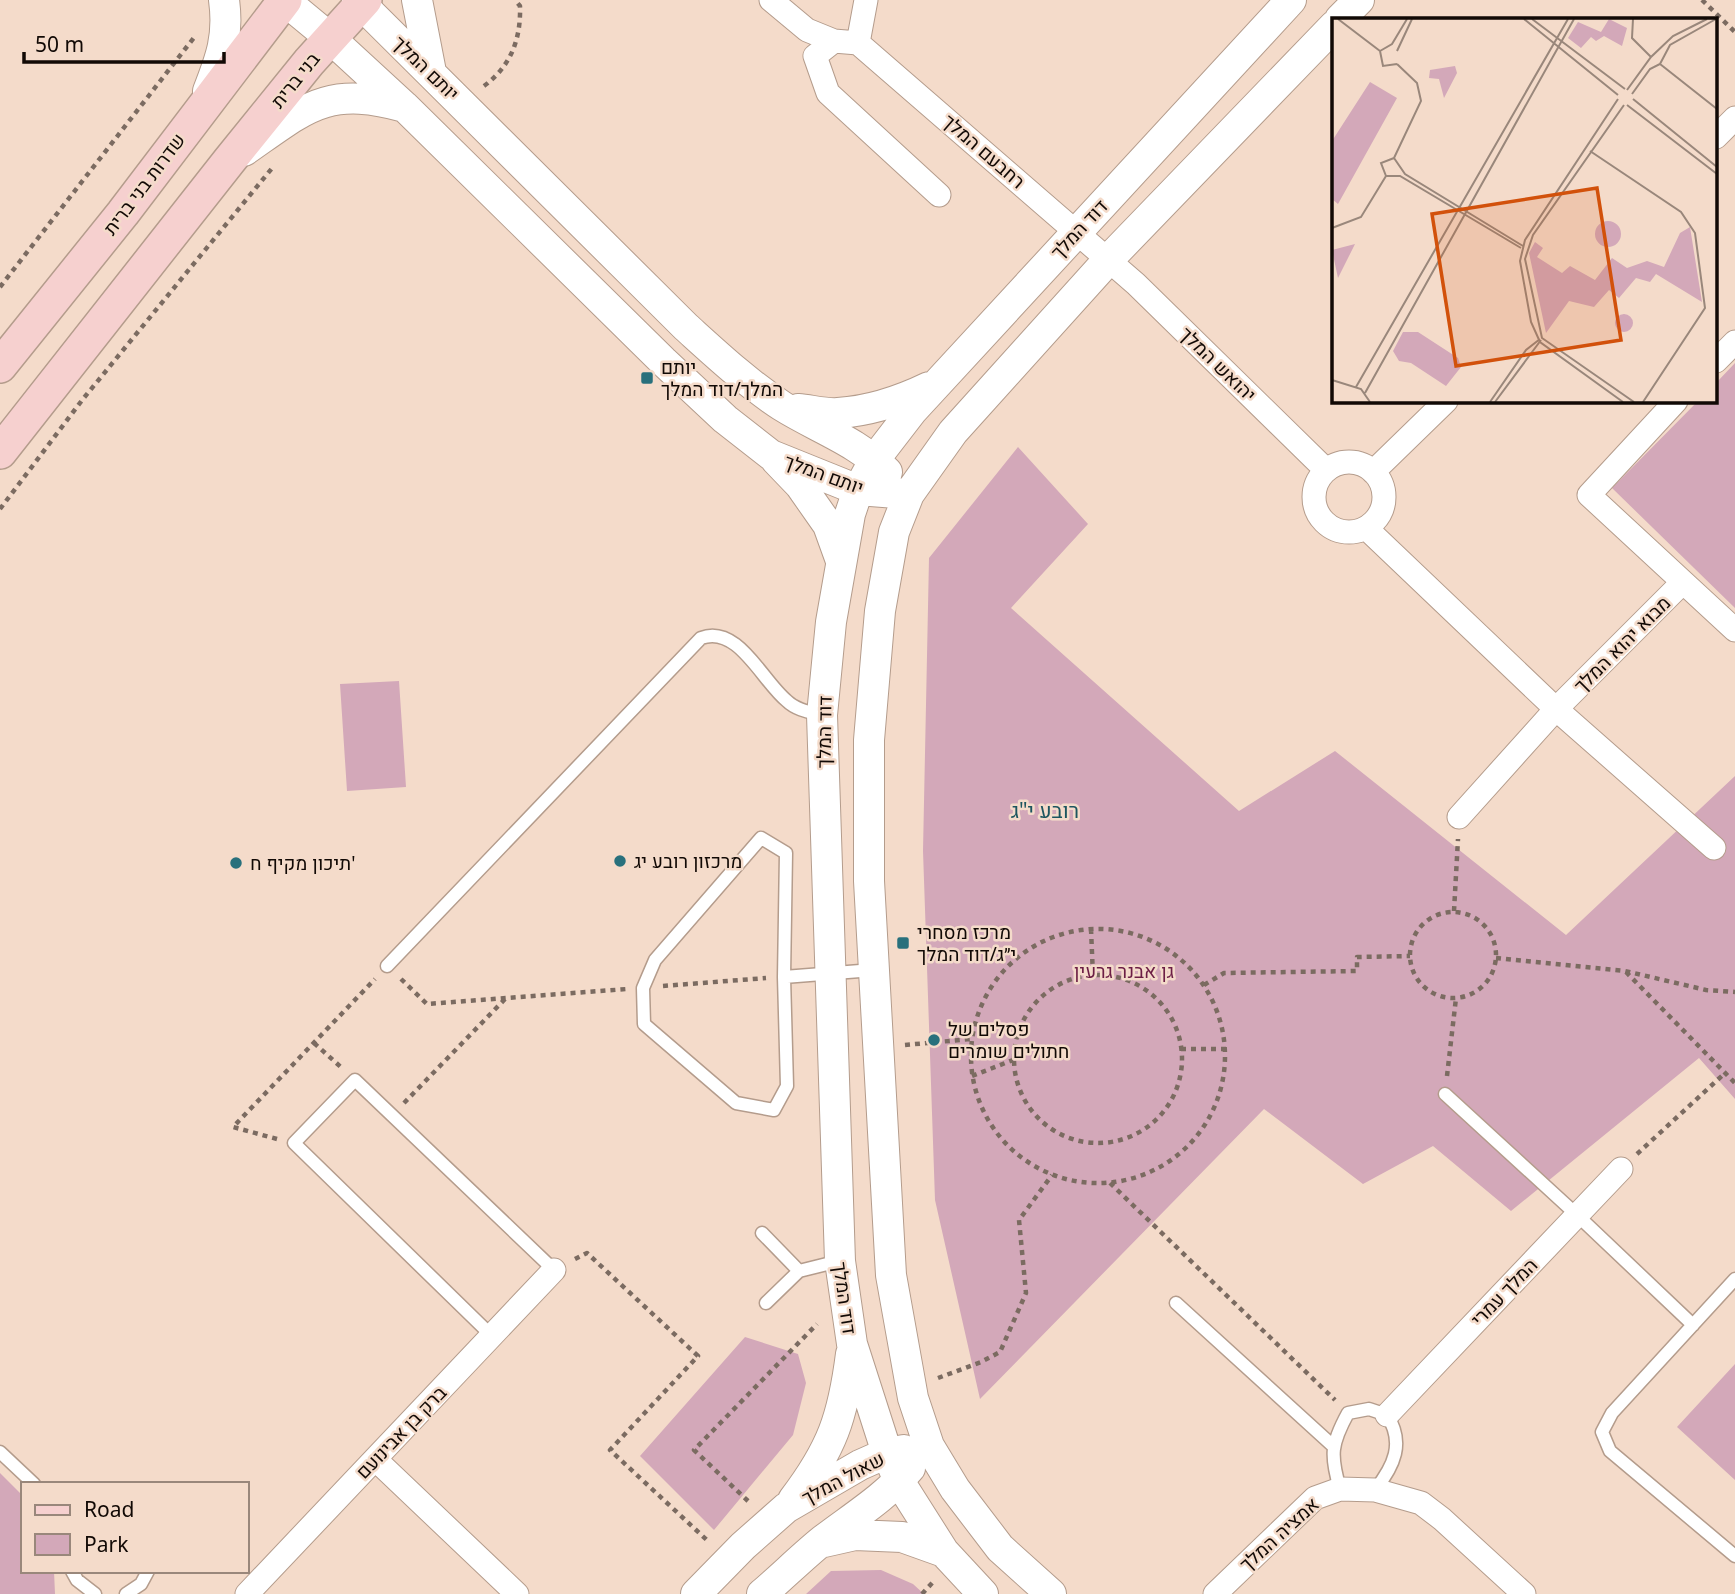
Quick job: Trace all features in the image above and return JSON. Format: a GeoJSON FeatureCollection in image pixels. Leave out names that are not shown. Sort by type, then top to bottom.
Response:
{"type":"FeatureCollection","features":[{"type":"Feature","properties":{"kind":"main road","name":"שדרות בני ברית"},"geometry":{"type":"LineString","coordinates":[[0,366],[123,213],[285,0]]}},
{"type":"Feature","properties":{"kind":"main road","name":"בני ברית"},"geometry":{"type":"LineString","coordinates":[[229,162],[361,1]]}},
{"type":"Feature","properties":{"kind":"main road"},"geometry":{"type":"LineString","coordinates":[[0,452],[229,162]]}},
{"type":"Feature","properties":{"kind":"street","name":"יותם המלך"},"geometry":{"type":"LineString","coordinates":[[285,0],[405,107],[725,419],[771,455],[858,490],[909,494]]}},
{"type":"Feature","properties":{"kind":"street"},"geometry":{"type":"LineString","coordinates":[[417,0],[431,72]]}},
{"type":"Feature","properties":{"kind":"street"},"geometry":{"type":"LineString","coordinates":[[771,0],[807,30],[834,41],[859,43],[866,0]]}},
{"type":"Feature","properties":{"kind":"street","name":"דוד המלך"},"geometry":{"type":"LineString","coordinates":[[983,1594],[944,1552],[899,1481],[887,1453],[852,1344],[840,1261],[822,715],[831,622],[850,514],[858,490],[874,458],[936,384],[1291,0]]}},
{"type":"Feature","properties":{"kind":"street"},"geometry":{"type":"LineString","coordinates":[[1341,18],[1359,0]]}},
{"type":"Feature","properties":{"kind":"street","name":"יותם המלך"},"geometry":{"type":"LineString","coordinates":[[361,1],[686,327],[743,379],[783,407],[874,458],[909,494]]}},
{"type":"Feature","properties":{"kind":"street"},"geometry":{"type":"LineString","coordinates":[[202,107],[223,54],[226,35],[225,3]]}},
{"type":"Feature","properties":{"kind":"street"},"geometry":{"type":"LineString","coordinates":[[1051,1594],[1000,1548],[956,1489],[929,1446],[913,1398],[891,1275],[869,881],[869,740],[880,611],[894,531],[909,494],[953,432],[1109,259],[1332,28]]}},
{"type":"Feature","properties":{"kind":"street"},"geometry":{"type":"LineString","coordinates":[[834,41],[815,56],[828,93],[939,195]]}},
{"type":"Feature","properties":{"kind":"street","name":"רחבעם המלך"},"geometry":{"type":"LineString","coordinates":[[859,43],[1109,259]]}},
{"type":"Feature","properties":{"kind":"street"},"geometry":{"type":"LineString","coordinates":[[229,162],[293,117],[324,101],[342,97],[374,98],[405,107]]}},
{"type":"Feature","properties":{"kind":"street"},"geometry":{"type":"LineString","coordinates":[[1718,135],[1735,118]]}},
{"type":"Feature","properties":{"kind":"street","name":"יהואש המלך"},"geometry":{"type":"LineString","coordinates":[[1109,259],[1326,470]]}},
{"type":"Feature","properties":{"kind":"street"},"geometry":{"type":"LineString","coordinates":[[1718,359],[1735,342]]}},
{"type":"Feature","properties":{"kind":"street"},"geometry":{"type":"LineString","coordinates":[[783,407],[835,414],[869,409],[902,400],[936,384]]}},
{"type":"Feature","properties":{"kind":"street"},"geometry":{"type":"LineString","coordinates":[[1373,472],[1445,402]]}},
{"type":"Feature","properties":{"kind":"street","name":"מבוא יהוא המלך"},"geometry":{"type":"LineString","coordinates":[[1459,817],[1556,709],[1683,582],[1589,495],[1675,402]]}},
{"type":"Feature","properties":{"kind":"street"},"geometry":{"type":"LineString","coordinates":[[771,455],[800,485],[828,525],[841,561]]}},
{"type":"Feature","properties":{"kind":"street"},"geometry":{"type":"LineString","coordinates":[[1351,462],[1363,465],[1373,472],[1383,490],[1384,502],[1376,520],[1366,528],[1346,532],[1334,530],[1323,521],[1316,511],[1313,499],[1318,480],[1326,470],[1339,463],[1351,462]]}},
{"type":"Feature","properties":{"kind":"street","name":"מבוא יהוא המלך"},"geometry":{"type":"LineString","coordinates":[[1366,528],[1556,709],[1714,848]]}},
{"type":"Feature","properties":{"kind":"street"},"geometry":{"type":"LineString","coordinates":[[1683,582],[1735,630]]}},
{"type":"Feature","properties":{"kind":"street","name":"המלך עמרי"},"geometry":{"type":"LineString","coordinates":[[1387,1415],[1621,1169]]}},
{"type":"Feature","properties":{"kind":"street","name":"ברק בן אבינועם"},"geometry":{"type":"LineString","coordinates":[[247,1594],[554,1270]]}},
{"type":"Feature","properties":{"kind":"street"},"geometry":{"type":"LineString","coordinates":[[786,1508],[813,1472],[833,1436],[848,1381],[852,1344]]}},
{"type":"Feature","properties":{"kind":"street","name":"שאול המלך"},"geometry":{"type":"LineString","coordinates":[[696,1594],[743,1546],[786,1508],[860,1465],[887,1453],[929,1446]]}},
{"type":"Feature","properties":{"kind":"street","name":"שאול המלך"},"geometry":{"type":"LineString","coordinates":[[762,1594],[821,1542],[899,1481],[929,1446]]}},
{"type":"Feature","properties":{"kind":"street"},"geometry":{"type":"LineString","coordinates":[[375,1459],[517,1594]]}},
{"type":"Feature","properties":{"kind":"street","name":"אמציה המלך"},"geometry":{"type":"LineString","coordinates":[[1215,1594],[1315,1498],[1340,1489],[1375,1490],[1421,1503],[1524,1594]]}},
{"type":"Feature","properties":{"kind":"street"},"geometry":{"type":"LineString","coordinates":[[821,1542],[855,1535],[902,1537],[944,1552]]}},
{"type":"Feature","properties":{"kind":"lane"},"geometry":{"type":"LineString","coordinates":[[387,966],[701,638],[720,635],[736,644],[787,702],[822,715]]}},
{"type":"Feature","properties":{"kind":"lane"},"geometry":{"type":"LineString","coordinates":[[761,838],[786,853],[784,977],[788,1086],[774,1110],[736,1103],[644,1024],[643,988],[655,960],[761,838]]}},
{"type":"Feature","properties":{"kind":"lane"},"geometry":{"type":"LineString","coordinates":[[784,977],[874,970]]}},
{"type":"Feature","properties":{"kind":"lane"},"geometry":{"type":"LineString","coordinates":[[492,1336],[294,1143],[355,1080],[554,1270]]}},
{"type":"Feature","properties":{"kind":"lane"},"geometry":{"type":"LineString","coordinates":[[1445,1094],[1693,1325]]}},
{"type":"Feature","properties":{"kind":"lane"},"geometry":{"type":"LineString","coordinates":[[762,1233],[799,1271]]}},
{"type":"Feature","properties":{"kind":"lane"},"geometry":{"type":"LineString","coordinates":[[766,1303],[799,1271],[840,1261]]}},
{"type":"Feature","properties":{"kind":"lane"},"geometry":{"type":"LineString","coordinates":[[1735,1279],[1612,1413],[1602,1432],[1611,1451],[1735,1556]]}},
{"type":"Feature","properties":{"kind":"lane"},"geometry":{"type":"LineString","coordinates":[[1176,1303],[1332,1445]]}},
{"type":"Feature","properties":{"kind":"lane"},"geometry":{"type":"LineString","coordinates":[[1340,1489],[1332,1462],[1332,1445],[1348,1413],[1369,1409],[1387,1415],[1394,1426],[1397,1447],[1389,1473],[1375,1490]]}},
{"type":"Feature","properties":{"kind":"lane"},"geometry":{"type":"LineString","coordinates":[[0,1452],[32,1482]]}},
{"type":"Feature","properties":{"kind":"lane"},"geometry":{"type":"LineString","coordinates":[[73,1573],[88,1593]]}},
{"type":"Feature","properties":{"kind":"lane"},"geometry":{"type":"LineString","coordinates":[[125,1594],[141,1584],[147,1573]]}},
{"type":"Feature","properties":{"kind":"path"},"geometry":{"type":"LineString","coordinates":[[484,86],[499,74],[513,52],[520,27],[520,6],[515,0]]}},
{"type":"Feature","properties":{"kind":"path"},"geometry":{"type":"LineString","coordinates":[[1702,0],[1734,28]]}},
{"type":"Feature","properties":{"kind":"path"},"geometry":{"type":"LineString","coordinates":[[0,287],[202,27],[203,6],[225,3]]}},
{"type":"Feature","properties":{"kind":"path"},"geometry":{"type":"LineString","coordinates":[[0,509],[83,399],[274,167]]}},
{"type":"Feature","properties":{"kind":"path"},"geometry":{"type":"LineString","coordinates":[[1454,911],[1459,817]]}},
{"type":"Feature","properties":{"kind":"path"},"geometry":{"type":"LineString","coordinates":[[1454,911],[1468,914],[1490,931],[1496,958],[1494,970],[1479,989],[1456,998],[1429,991],[1412,969],[1409,956],[1411,942],[1427,919],[1454,911]]}},
{"type":"Feature","properties":{"kind":"path"},"geometry":{"type":"LineString","coordinates":[[1091,929],[1093,976]]}},
{"type":"Feature","properties":{"kind":"path"},"geometry":{"type":"LineString","coordinates":[[1091,929],[1124,931],[1155,942],[1183,961],[1204,985],[1219,1016],[1226,1049],[1223,1081],[1213,1112],[1195,1139],[1170,1161],[1141,1176],[1110,1183],[1080,1182],[1052,1175],[1014,1152],[986,1118],[972,1076],[971,1039],[981,1005],[999,975],[1025,951],[1056,935],[1091,929]]}},
{"type":"Feature","properties":{"kind":"path"},"geometry":{"type":"LineString","coordinates":[[1204,985],[1224,973],[1357,971],[1357,957],[1409,956]]}},
{"type":"Feature","properties":{"kind":"path"},"geometry":{"type":"LineString","coordinates":[[1496,958],[1625,971],[1706,990],[1735,992]]}},
{"type":"Feature","properties":{"kind":"path"},"geometry":{"type":"LineString","coordinates":[[294,1143],[233,1127],[387,966],[427,1004],[784,977]]}},
{"type":"Feature","properties":{"kind":"path"},"geometry":{"type":"LineString","coordinates":[[1625,971],[1735,1083]]}},
{"type":"Feature","properties":{"kind":"path"},"geometry":{"type":"LineString","coordinates":[[1093,976],[1109,976],[1136,985],[1159,1002],[1174,1024],[1181,1049],[1181,1075],[1172,1100],[1146,1128],[1135,1135],[1110,1143],[1083,1142],[1058,1134],[1038,1118],[1024,1101],[1013,1060],[1018,1032],[1031,1007],[1053,988],[1080,977],[1093,976]]}},
{"type":"Feature","properties":{"kind":"path"},"geometry":{"type":"LineString","coordinates":[[391,1115],[506,998]]}},
{"type":"Feature","properties":{"kind":"path"},"geometry":{"type":"LineString","coordinates":[[1445,1094],[1456,998]]}},
{"type":"Feature","properties":{"kind":"path"},"geometry":{"type":"LineString","coordinates":[[896,1046],[971,1039]]}},
{"type":"Feature","properties":{"kind":"path"},"geometry":{"type":"LineString","coordinates":[[314,1043],[355,1080]]}},
{"type":"Feature","properties":{"kind":"path"},"geometry":{"type":"LineString","coordinates":[[1181,1049],[1226,1049]]}},
{"type":"Feature","properties":{"kind":"path"},"geometry":{"type":"LineString","coordinates":[[972,1076],[1013,1060]]}},
{"type":"Feature","properties":{"kind":"path"},"geometry":{"type":"LineString","coordinates":[[1621,1169],[1725,1073]]}},
{"type":"Feature","properties":{"kind":"path"},"geometry":{"type":"LineString","coordinates":[[936,1378],[981,1362],[1000,1352],[1026,1293],[1019,1220],[1052,1175]]}},
{"type":"Feature","properties":{"kind":"path"},"geometry":{"type":"LineString","coordinates":[[1110,1183],[1348,1413]]}},
{"type":"Feature","properties":{"kind":"path"},"geometry":{"type":"LineString","coordinates":[[554,1270],[587,1253],[698,1356],[610,1450],[709,1543]]}},
{"type":"Feature","properties":{"kind":"path"},"geometry":{"type":"LineString","coordinates":[[748,1501],[694,1450],[817,1324]]}},
{"type":"Feature","properties":{"kind":"path"},"geometry":{"type":"LineString","coordinates":[[922,1594],[933,1582]]}},
{"type":"Feature","properties":{"kind":"green space"},"geometry":{"type":"Polygon","coordinates":[[[1735,363],[1735,608],[1612,488],[1697,402],[1718,402],[1718,381],[1735,363]]]}},
{"type":"Feature","properties":{"kind":"green space","name":"גן אבנר גרעין"},"geometry":{"type":"Polygon","coordinates":[[[1018,447],[1088,524],[1011,608],[1239,811],[1335,751],[1566,935],[1735,776],[1735,1099],[1699,1058],[1511,1211],[1433,1146],[1363,1184],[1264,1109],[980,1399],[935,1200],[923,851],[929,558],[1018,447]]]}},
{"type":"Feature","properties":{"kind":"green space"},"geometry":{"type":"Polygon","coordinates":[[[399,681],[406,787],[347,791],[340,684],[399,681]]]}},
{"type":"Feature","properties":{"kind":"green space"},"geometry":{"type":"Polygon","coordinates":[[[745,1337],[798,1354],[806,1383],[793,1435],[714,1530],[640,1456],[745,1337]]]}},
{"type":"Feature","properties":{"kind":"green space"},"geometry":{"type":"Polygon","coordinates":[[[1735,1364],[1735,1480],[1677,1427],[1735,1364]]]}},
{"type":"Feature","properties":{"kind":"green space"},"geometry":{"type":"Polygon","coordinates":[[[0,1473],[21,1494],[21,1573],[54,1573],[55,1594],[0,1594],[0,1473]]]}},
{"type":"Feature","properties":{"kind":"green space"},"geometry":{"type":"Polygon","coordinates":[[[881,1570],[913,1584],[924,1594],[806,1594],[831,1571],[881,1570]]]}},
{"type":"Feature","properties":{"kind":"place","name":"יותם המלך/דוד המלך"},"geometry":{"type":"Point","coordinates":[647,378]}},
{"type":"Feature","properties":{"kind":"place","name":"מרכזון רובע יג"},"geometry":{"type":"Point","coordinates":[620,861]}},
{"type":"Feature","properties":{"kind":"place","name":"תיכון מקיף ח'"},"geometry":{"type":"Point","coordinates":[236,863]}},
{"type":"Feature","properties":{"kind":"place","name":"מרכז מסחרי י״ג/דוד המלך"},"geometry":{"type":"Point","coordinates":[903,943]}},
{"type":"Feature","properties":{"kind":"place","name":"פסלים של חתולים שומרים"},"geometry":{"type":"Point","coordinates":[934,1040]}},
{"type":"Feature","properties":{"kind":"district","name":"רובע י\"ג"},"geometry":{"type":"Point","coordinates":[1045,811]}}]}
